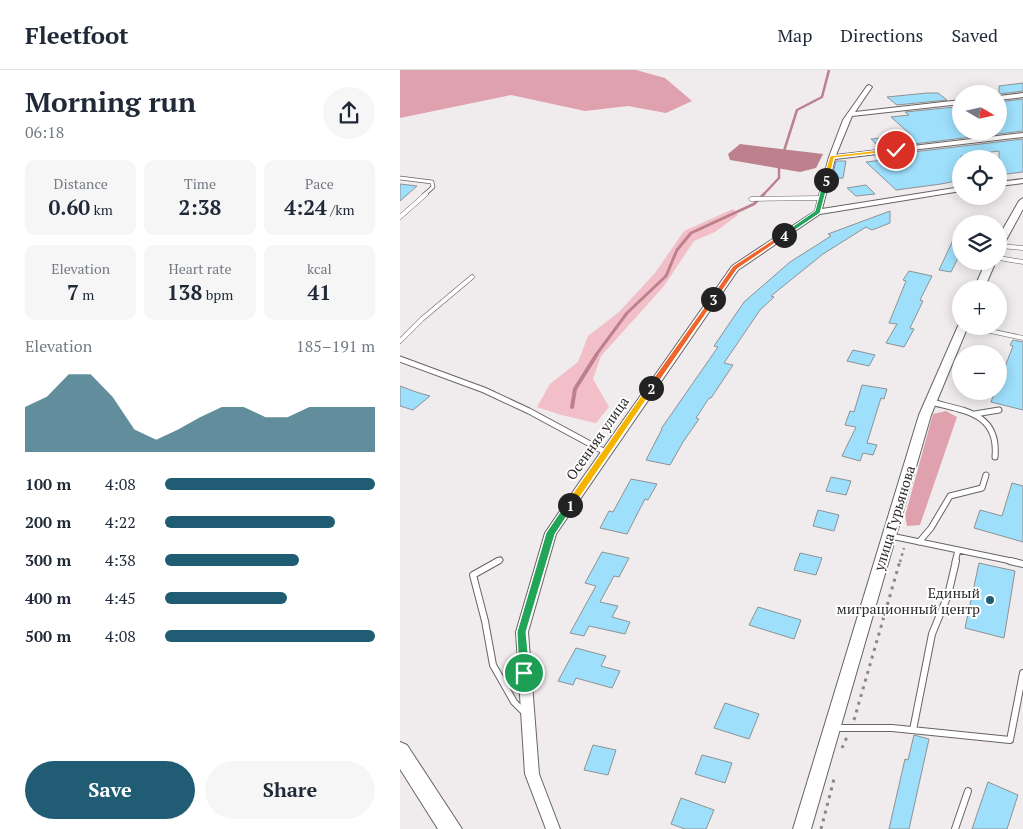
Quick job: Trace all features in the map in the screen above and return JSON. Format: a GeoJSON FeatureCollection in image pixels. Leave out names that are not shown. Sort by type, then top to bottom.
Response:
{"type":"FeatureCollection","features":[{"type":"Feature","properties":{"kind":"main road"},"geometry":{"type":"LineString","coordinates":[[400,751],[451,829]]}},
{"type":"Feature","properties":{"kind":"street"},"geometry":{"type":"LineString","coordinates":[[818,212],[832,157],[850,114],[869,87]]}},
{"type":"Feature","properties":{"kind":"street"},"geometry":{"type":"LineString","coordinates":[[1008,97],[1023,95]]}},
{"type":"Feature","properties":{"kind":"street"},"geometry":{"type":"LineString","coordinates":[[850,114],[952,103]]}},
{"type":"Feature","properties":{"kind":"street"},"geometry":{"type":"LineString","coordinates":[[832,157],[1023,135]]}},
{"type":"Feature","properties":{"kind":"street"},"geometry":{"type":"LineString","coordinates":[[1007,183],[1023,181]]}},
{"type":"Feature","properties":{"kind":"street","name":"Осенняя улица"},"geometry":{"type":"LineString","coordinates":[[553,829],[532,774],[522,632],[551,533],[605,452],[735,268],[818,212],[952,190]]}},
{"type":"Feature","properties":{"kind":"street"},"geometry":{"type":"LineString","coordinates":[[1007,230],[1023,201]]}},
{"type":"Feature","properties":{"kind":"street","name":"улица Гурьянова"},"geometry":{"type":"LineString","coordinates":[[802,829],[925,415],[959,335]]}},
{"type":"Feature","properties":{"kind":"lane"},"geometry":{"type":"LineString","coordinates":[[400,178],[432,182],[433,187],[400,217]]}},
{"type":"Feature","properties":{"kind":"lane"},"geometry":{"type":"LineString","coordinates":[[751,200],[822,198]]}},
{"type":"Feature","properties":{"kind":"lane"},"geometry":{"type":"LineString","coordinates":[[1007,246],[1023,248]]}},
{"type":"Feature","properties":{"kind":"lane"},"geometry":{"type":"LineString","coordinates":[[1007,259],[1023,262]]}},
{"type":"Feature","properties":{"kind":"lane"},"geometry":{"type":"LineString","coordinates":[[400,341],[472,277]]}},
{"type":"Feature","properties":{"kind":"lane"},"geometry":{"type":"LineString","coordinates":[[1007,335],[1023,338]]}},
{"type":"Feature","properties":{"kind":"lane"},"geometry":{"type":"LineString","coordinates":[[400,359],[484,390],[529,410],[605,452]]}},
{"type":"Feature","properties":{"kind":"lane"},"geometry":{"type":"LineString","coordinates":[[931,402],[975,414],[993,429],[998,446],[995,457]]}},
{"type":"Feature","properties":{"kind":"lane"},"geometry":{"type":"LineString","coordinates":[[975,414],[999,410]]}},
{"type":"Feature","properties":{"kind":"lane"},"geometry":{"type":"LineString","coordinates":[[919,542],[931,528],[950,496],[982,488],[986,475]]}},
{"type":"Feature","properties":{"kind":"lane"},"geometry":{"type":"LineString","coordinates":[[888,535],[1023,564]]}},
{"type":"Feature","properties":{"kind":"lane"},"geometry":{"type":"LineString","coordinates":[[913,730],[932,634],[948,596],[958,550]]}},
{"type":"Feature","properties":{"kind":"lane"},"geometry":{"type":"LineString","coordinates":[[500,560],[473,575],[486,622],[493,665],[514,702],[527,715]]}},
{"type":"Feature","properties":{"kind":"lane"},"geometry":{"type":"LineString","coordinates":[[832,728],[913,730],[1010,740],[1023,673]]}},
{"type":"Feature","properties":{"kind":"lane"},"geometry":{"type":"LineString","coordinates":[[955,829],[968,791]]}},
{"type":"Feature","properties":{"kind":"path"},"geometry":{"type":"LineString","coordinates":[[840,752],[852,727],[906,539]]}},
{"type":"Feature","properties":{"kind":"path"},"geometry":{"type":"LineString","coordinates":[[821,829],[836,771]]}},
{"type":"Feature","properties":{"kind":"shaded area"},"geometry":{"type":"Polygon","coordinates":[[[400,70],[636,70],[665,78],[692,101],[666,113],[628,106],[585,111],[511,95],[400,118],[400,70]]]}},
{"type":"Feature","properties":{"kind":"shaded area"},"geometry":{"type":"Polygon","coordinates":[[[740,144],[823,154],[816,168],[800,172],[730,160],[728,154],[740,144]]]}},
{"type":"Feature","properties":{"kind":"shaded area"},"geometry":{"type":"Polygon","coordinates":[[[733,209],[738,215],[715,232],[694,241],[664,286],[601,356],[593,379],[609,407],[596,423],[537,407],[550,384],[578,362],[588,336],[619,312],[655,273],[684,231],[733,209]]]}},
{"type":"Feature","properties":{"kind":"shaded area"},"geometry":{"type":"Polygon","coordinates":[[[946,411],[957,417],[920,525],[907,526],[905,516],[933,414],[946,411]]]}},
{"type":"Feature","properties":{"kind":"building"},"geometry":{"type":"Polygon","coordinates":[[[1023,83],[1023,91],[1008,93],[1007,85],[1023,83]]]}},
{"type":"Feature","properties":{"kind":"building"},"geometry":{"type":"Polygon","coordinates":[[[938,93],[947,100],[897,105],[887,97],[938,93]]]}},
{"type":"Feature","properties":{"kind":"building"},"geometry":{"type":"Polygon","coordinates":[[[1023,99],[1023,131],[1008,133],[1008,101],[1023,99]]]}},
{"type":"Feature","properties":{"kind":"building"},"geometry":{"type":"Polygon","coordinates":[[[952,107],[952,139],[880,148],[871,139],[911,135],[891,117],[909,115],[905,112],[952,107]]]}},
{"type":"Feature","properties":{"kind":"building"},"geometry":{"type":"Polygon","coordinates":[[[1023,139],[1023,172],[1007,174],[1007,150],[952,150],[952,182],[896,190],[866,162],[891,159],[887,155],[1023,139]]]}},
{"type":"Feature","properties":{"kind":"building"},"geometry":{"type":"Polygon","coordinates":[[[836,161],[846,161],[843,178],[832,179],[836,161]]]}},
{"type":"Feature","properties":{"kind":"building"},"geometry":{"type":"Polygon","coordinates":[[[400,184],[417,186],[400,201],[400,184]]]}},
{"type":"Feature","properties":{"kind":"building"},"geometry":{"type":"Polygon","coordinates":[[[866,185],[875,194],[856,196],[847,188],[866,185]]]}},
{"type":"Feature","properties":{"kind":"building"},"geometry":{"type":"Polygon","coordinates":[[[890,211],[890,223],[872,230],[866,227],[823,254],[771,296],[774,297],[760,310],[724,363],[733,365],[696,418],[699,419],[670,465],[646,460],[661,429],[718,347],[714,346],[744,302],[790,262],[831,236],[828,234],[890,211]]]}},
{"type":"Feature","properties":{"kind":"building"},"geometry":{"type":"Polygon","coordinates":[[[952,242],[952,270],[951,272],[939,270],[952,242]]]}},
{"type":"Feature","properties":{"kind":"building"},"geometry":{"type":"Polygon","coordinates":[[[909,271],[932,276],[920,300],[923,301],[910,328],[914,329],[904,347],[886,343],[897,324],[889,323],[906,281],[903,280],[909,271]]]}},
{"type":"Feature","properties":{"kind":"building"},"geometry":{"type":"Polygon","coordinates":[[[1013,340],[1023,342],[1023,410],[991,402],[992,400],[1007,400],[1007,361],[1013,346],[1010,345],[1013,340]]]}},
{"type":"Feature","properties":{"kind":"building"},"geometry":{"type":"Polygon","coordinates":[[[853,350],[875,355],[869,366],[847,361],[853,350]]]}},
{"type":"Feature","properties":{"kind":"building"},"geometry":{"type":"Polygon","coordinates":[[[862,385],[887,389],[884,399],[881,398],[867,443],[877,445],[873,455],[863,453],[860,461],[842,456],[856,427],[845,425],[850,411],[854,412],[862,385]]]}},
{"type":"Feature","properties":{"kind":"building"},"geometry":{"type":"Polygon","coordinates":[[[400,386],[430,396],[413,410],[400,406],[400,386]]]}},
{"type":"Feature","properties":{"kind":"building"},"geometry":{"type":"Polygon","coordinates":[[[831,477],[851,481],[846,495],[826,491],[831,477]]]}},
{"type":"Feature","properties":{"kind":"building"},"geometry":{"type":"Polygon","coordinates":[[[631,479],[657,484],[648,500],[645,499],[627,534],[600,528],[609,511],[613,512],[631,479]]]}},
{"type":"Feature","properties":{"kind":"building"},"geometry":{"type":"Polygon","coordinates":[[[1012,483],[1023,486],[1023,542],[974,528],[980,510],[1002,516],[1012,483]]]}},
{"type":"Feature","properties":{"kind":"building"},"geometry":{"type":"Polygon","coordinates":[[[818,510],[839,515],[834,531],[813,526],[818,510]]]}},
{"type":"Feature","properties":{"kind":"building"},"geometry":{"type":"Polygon","coordinates":[[[602,552],[629,558],[619,577],[614,576],[600,602],[618,606],[612,617],[630,622],[625,634],[589,626],[584,636],[570,633],[596,586],[585,583],[602,552]]]}},
{"type":"Feature","properties":{"kind":"building"},"geometry":{"type":"Polygon","coordinates":[[[800,553],[822,558],[816,575],[794,570],[800,553]]]}},
{"type":"Feature","properties":{"kind":"building","name":"Единый миграционный центр"},"geometry":{"type":"Polygon","coordinates":[[[979,563],[1015,571],[1004,638],[965,628],[979,563]]]}},
{"type":"Feature","properties":{"kind":"building"},"geometry":{"type":"Polygon","coordinates":[[[758,607],[801,620],[794,639],[749,625],[758,607]]]}},
{"type":"Feature","properties":{"kind":"building"},"geometry":{"type":"Polygon","coordinates":[[[576,648],[606,656],[601,666],[620,671],[612,688],[576,678],[573,685],[558,681],[576,648]]]}},
{"type":"Feature","properties":{"kind":"building"},"geometry":{"type":"Polygon","coordinates":[[[725,703],[759,714],[749,739],[714,728],[725,703]]]}},
{"type":"Feature","properties":{"kind":"building"},"geometry":{"type":"Polygon","coordinates":[[[914,735],[929,739],[909,829],[889,829],[905,759],[908,760],[914,735]]]}},
{"type":"Feature","properties":{"kind":"building"},"geometry":{"type":"Polygon","coordinates":[[[593,745],[616,750],[608,775],[584,770],[593,745]]]}},
{"type":"Feature","properties":{"kind":"building"},"geometry":{"type":"Polygon","coordinates":[[[702,755],[732,763],[725,783],[695,774],[702,755]]]}},
{"type":"Feature","properties":{"kind":"building"},"geometry":{"type":"Polygon","coordinates":[[[988,782],[1018,795],[1007,829],[972,829],[988,782]]]}},
{"type":"Feature","properties":{"kind":"building"},"geometry":{"type":"Polygon","coordinates":[[[681,798],[714,810],[706,829],[685,829],[671,824],[681,798]]]}},
{"type":"Feature","properties":{"kind":"waterway"},"geometry":{"type":"LineString","coordinates":[[783,154],[797,110],[822,97],[829,70]]}},
{"type":"Feature","properties":{"kind":"waterway"},"geometry":{"type":"LineString","coordinates":[[763,195],[779,178],[779,165]]}},
{"type":"Feature","properties":{"kind":"waterway"},"geometry":{"type":"LineString","coordinates":[[596,355],[627,313],[666,276],[677,250],[691,233],[754,204],[763,195]]}},
{"type":"Feature","properties":{"kind":"waterway"},"geometry":{"type":"LineString","coordinates":[[572,407],[575,389],[597,354]]}},
{"type":"Feature","properties":{"kind":"place","name":"Единый миграционный центр"},"geometry":{"type":"Point","coordinates":[990,600]}},
{"type":"Feature","properties":{"kind":"route"},"geometry":{"type":"LineString","coordinates":[[524,673],[522,632],[551,533],[582,485],[735,268],[818,212],[832,157],[896,150]]}}]}
